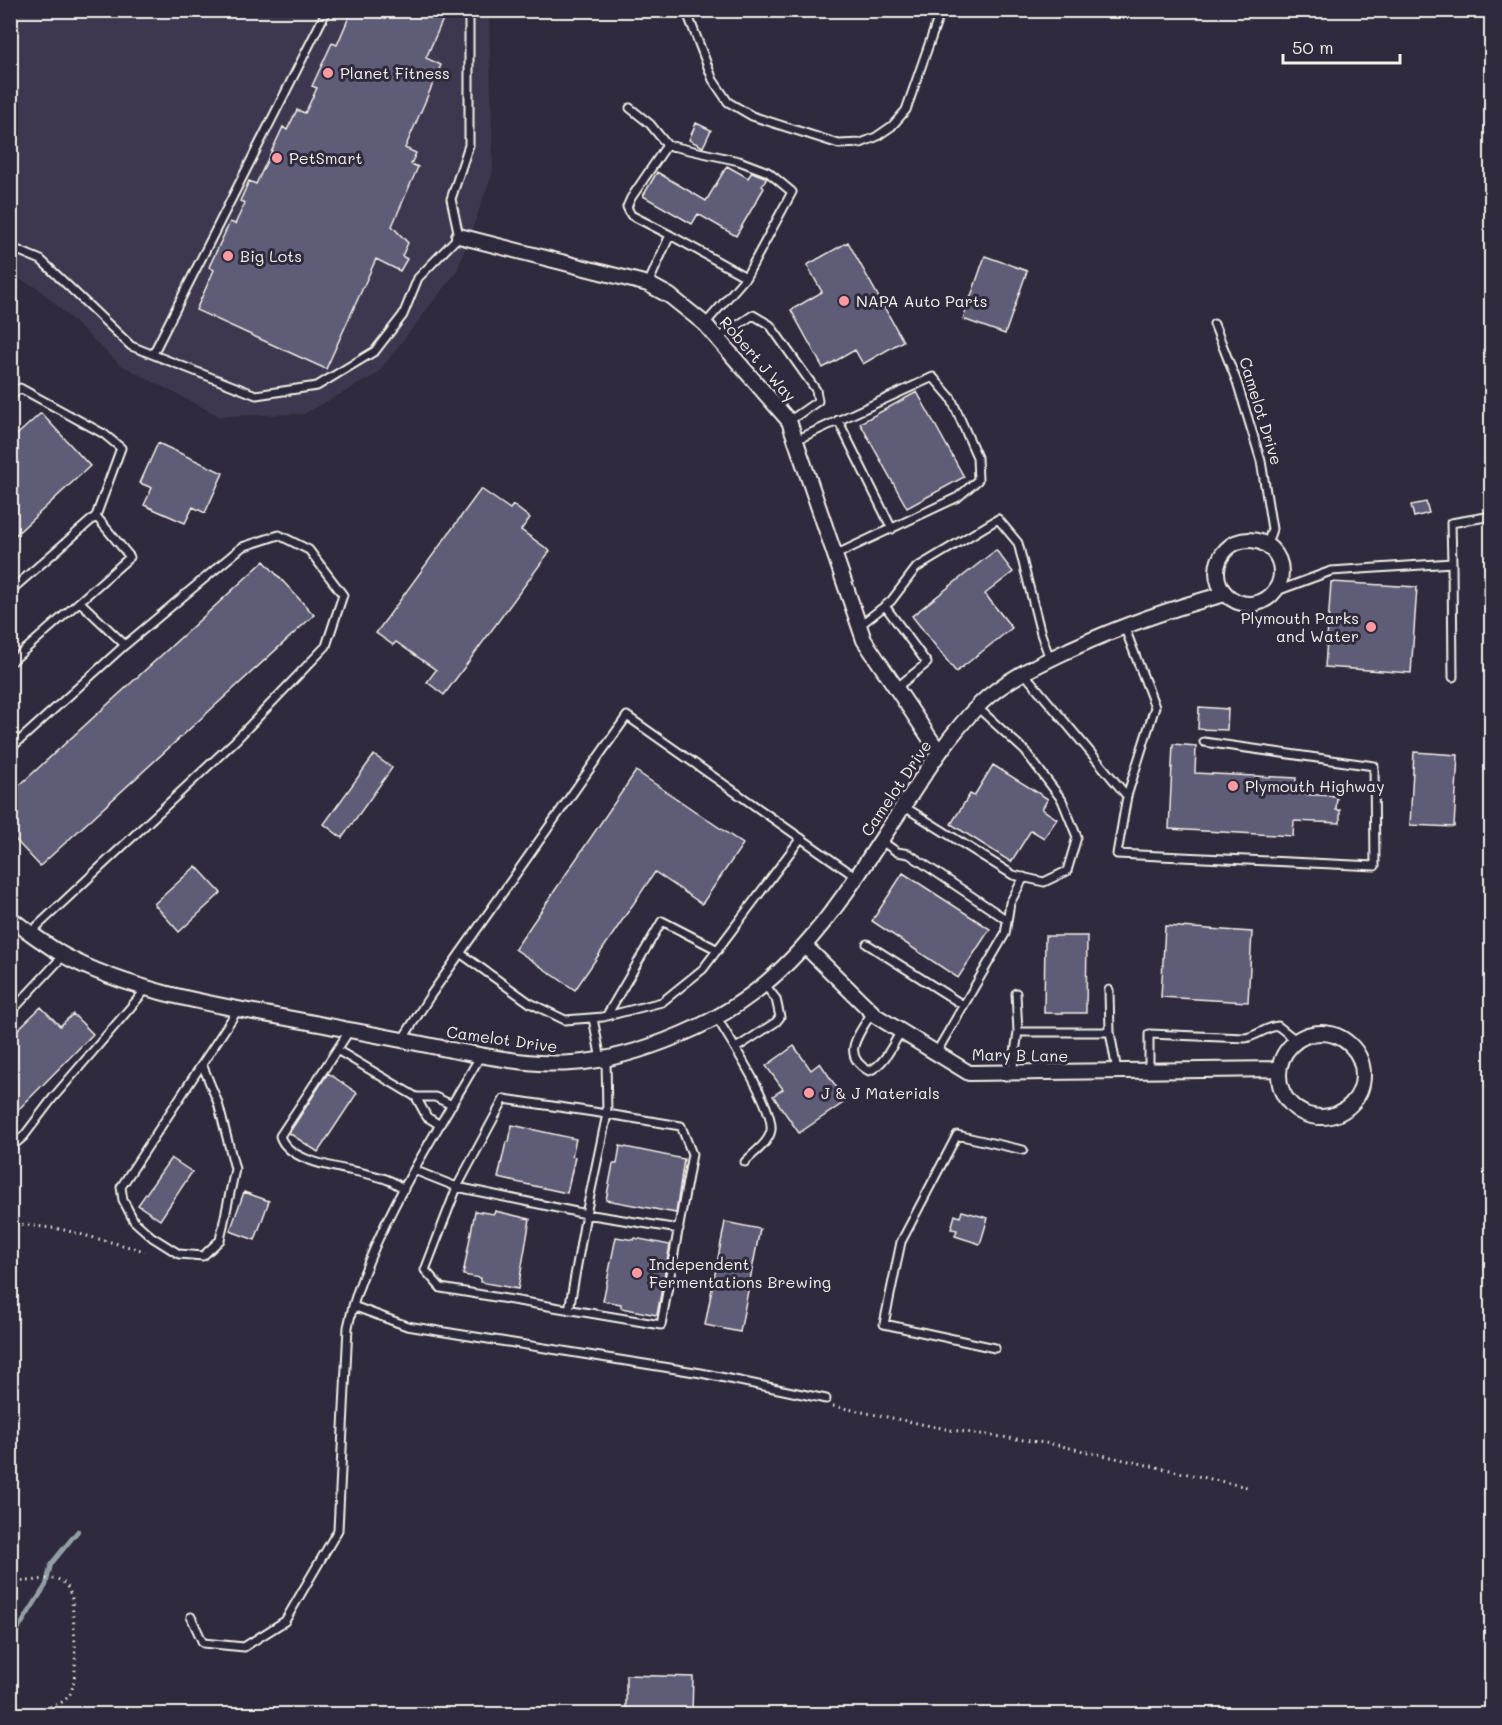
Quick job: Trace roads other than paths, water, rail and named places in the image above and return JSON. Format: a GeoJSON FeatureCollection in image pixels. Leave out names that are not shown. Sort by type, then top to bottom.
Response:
{"type":"FeatureCollection","features":[{"type":"Feature","properties":{"kind":"street","name":"Robert J Way"},"geometry":{"type":"LineString","coordinates":[[459,236],[648,284],[670,296],[705,324],[789,421],[864,640],[939,752]]}},
{"type":"Feature","properties":{"kind":"street"},"geometry":{"type":"LineString","coordinates":[[1257,540],[1267,545],[1279,562],[1281,573],[1274,592],[1265,600],[1244,604],[1225,594],[1217,575],[1217,565],[1221,555],[1237,542],[1257,540]]}},
{"type":"Feature","properties":{"kind":"street","name":"Camelot Drive"},"geometry":{"type":"LineString","coordinates":[[10,918],[64,955],[103,972],[168,994],[527,1062],[557,1064],[604,1060],[660,1043],[717,1018],[765,985],[805,946],[825,922],[939,752],[977,707],[1005,684],[1050,659],[1124,626],[1166,610],[1225,594]]}},
{"type":"Feature","properties":{"kind":"street","name":"Mary B Lane"},"geometry":{"type":"LineString","coordinates":[[805,946],[872,1012],[969,1073],[1279,1069]]}},
{"type":"Feature","properties":{"kind":"street"},"geometry":{"type":"LineString","coordinates":[[1318,1033],[1332,1034],[1345,1040],[1355,1050],[1361,1063],[1363,1077],[1352,1103],[1342,1111],[1330,1116],[1316,1117],[1292,1106],[1284,1095],[1279,1083],[1279,1069],[1283,1056],[1297,1041],[1304,1036],[1318,1033]]}},
{"type":"Feature","properties":{"kind":"lane"},"geometry":{"type":"LineString","coordinates":[[153,354],[327,10]]}},
{"type":"Feature","properties":{"kind":"lane"},"geometry":{"type":"LineString","coordinates":[[10,247],[41,260],[131,346],[256,395],[317,386],[375,351],[403,315],[418,278],[459,236],[451,200],[469,145],[469,10]]}},
{"type":"Feature","properties":{"kind":"lane"},"geometry":{"type":"LineString","coordinates":[[686,10],[713,80],[722,95],[735,108],[756,118],[829,141],[854,144],[869,140],[884,132],[906,110],[941,10]]}},
{"type":"Feature","properties":{"kind":"lane"},"geometry":{"type":"LineString","coordinates":[[630,108],[650,124],[667,145],[739,161],[768,172],[792,192],[746,277],[705,324]]}},
{"type":"Feature","properties":{"kind":"lane"},"geometry":{"type":"LineString","coordinates":[[667,145],[631,198],[627,207],[631,215],[746,277]]}},
{"type":"Feature","properties":{"kind":"lane"},"geometry":{"type":"LineString","coordinates":[[648,284],[670,235]]}},
{"type":"Feature","properties":{"kind":"lane"},"geometry":{"type":"LineString","coordinates":[[717,339],[753,315],[770,325],[816,390],[818,401],[789,421]]}},
{"type":"Feature","properties":{"kind":"lane","name":"Camelot Drive"},"geometry":{"type":"LineString","coordinates":[[1214,324],[1237,382],[1261,461],[1272,529],[1267,545]]}},
{"type":"Feature","properties":{"kind":"lane"},"geometry":{"type":"LineString","coordinates":[[796,440],[933,377],[951,398],[977,457],[978,480],[958,497],[835,555]]}},
{"type":"Feature","properties":{"kind":"lane"},"geometry":{"type":"LineString","coordinates":[[10,397],[20,388],[104,434],[121,448],[96,516],[10,591]]}},
{"type":"Feature","properties":{"kind":"lane"},"geometry":{"type":"LineString","coordinates":[[838,420],[892,529]]}},
{"type":"Feature","properties":{"kind":"lane"},"geometry":{"type":"LineString","coordinates":[[10,663],[130,557],[96,516]]}},
{"type":"Feature","properties":{"kind":"lane"},"geometry":{"type":"LineString","coordinates":[[1453,677],[1451,523],[1491,516]]}},
{"type":"Feature","properties":{"kind":"lane"},"geometry":{"type":"LineString","coordinates":[[859,626],[891,601],[916,567],[998,519],[1018,543],[1041,634],[1050,659]]}},
{"type":"Feature","properties":{"kind":"lane"},"geometry":{"type":"LineString","coordinates":[[10,749],[125,645],[242,547],[279,535],[309,550],[343,595],[326,646],[235,741],[30,933]]}},
{"type":"Feature","properties":{"kind":"lane"},"geometry":{"type":"LineString","coordinates":[[1274,592],[1331,571],[1452,563]]}},
{"type":"Feature","properties":{"kind":"lane"},"geometry":{"type":"LineString","coordinates":[[80,602],[125,645]]}},
{"type":"Feature","properties":{"kind":"lane"},"geometry":{"type":"LineString","coordinates":[[885,606],[927,663],[896,688]]}},
{"type":"Feature","properties":{"kind":"lane"},"geometry":{"type":"LineString","coordinates":[[1124,626],[1155,706],[1127,796],[1117,854],[1375,866],[1374,766],[1204,742]]}},
{"type":"Feature","properties":{"kind":"lane"},"geometry":{"type":"LineString","coordinates":[[1024,673],[1127,796]]}},
{"type":"Feature","properties":{"kind":"lane"},"geometry":{"type":"LineString","coordinates":[[903,806],[1013,875],[1044,882],[1067,871],[1077,837],[1062,800],[1025,751],[977,707]]}},
{"type":"Feature","properties":{"kind":"lane"},"geometry":{"type":"LineString","coordinates":[[402,1040],[430,996],[627,716],[856,876]]}},
{"type":"Feature","properties":{"kind":"lane"},"geometry":{"type":"LineString","coordinates":[[460,953],[530,1003],[565,1020],[607,1016],[663,1002],[703,969],[801,838]]}},
{"type":"Feature","properties":{"kind":"lane"},"geometry":{"type":"LineString","coordinates":[[880,840],[897,852],[909,854],[1007,920]]}},
{"type":"Feature","properties":{"kind":"lane"},"geometry":{"type":"LineString","coordinates":[[936,1053],[1005,934],[1010,903],[1024,878]]}},
{"type":"Feature","properties":{"kind":"lane"},"geometry":{"type":"LineString","coordinates":[[607,1016],[662,921],[718,950]]}},
{"type":"Feature","properties":{"kind":"lane"},"geometry":{"type":"LineString","coordinates":[[867,944],[963,1005]]}},
{"type":"Feature","properties":{"kind":"lane"},"geometry":{"type":"LineString","coordinates":[[10,1013],[64,955]]}},
{"type":"Feature","properties":{"kind":"lane"},"geometry":{"type":"LineString","coordinates":[[735,1048],[776,1022],[780,1017],[776,999],[765,985]]}},
{"type":"Feature","properties":{"kind":"lane"},"geometry":{"type":"LineString","coordinates":[[10,1148],[24,1136],[52,1099],[148,987]]}},
{"type":"Feature","properties":{"kind":"lane"},"geometry":{"type":"LineString","coordinates":[[1109,990],[1110,1032],[1117,1071]]}},
{"type":"Feature","properties":{"kind":"lane"},"geometry":{"type":"LineString","coordinates":[[1012,1072],[1018,1032],[1016,993]]}},
{"type":"Feature","properties":{"kind":"lane"},"geometry":{"type":"LineString","coordinates":[[202,1064],[218,1103],[235,1169],[220,1240],[203,1256],[178,1254],[152,1237],[134,1221],[123,1200],[121,1187],[202,1064],[239,1008]]}},
{"type":"Feature","properties":{"kind":"lane"},"geometry":{"type":"LineString","coordinates":[[872,1012],[853,1051],[854,1058],[859,1065],[869,1071],[875,1068],[884,1060],[901,1031]]}},
{"type":"Feature","properties":{"kind":"lane"},"geometry":{"type":"LineString","coordinates":[[569,1310],[607,1114],[604,1060],[593,1018]]}},
{"type":"Feature","properties":{"kind":"lane"},"geometry":{"type":"LineString","coordinates":[[717,1018],[770,1116],[771,1131],[767,1140],[745,1162]]}},
{"type":"Feature","properties":{"kind":"lane"},"geometry":{"type":"LineString","coordinates":[[1149,1071],[1149,1034],[1245,1038],[1254,1036],[1270,1026],[1278,1026],[1297,1041]]}},
{"type":"Feature","properties":{"kind":"lane"},"geometry":{"type":"LineString","coordinates":[[350,1030],[280,1136],[287,1148],[302,1157],[387,1179],[404,1189]]}},
{"type":"Feature","properties":{"kind":"lane"},"geometry":{"type":"LineString","coordinates":[[1018,1032],[1110,1032]]}},
{"type":"Feature","properties":{"kind":"lane"},"geometry":{"type":"LineString","coordinates":[[337,1050],[416,1097],[427,1117],[440,1125]]}},
{"type":"Feature","properties":{"kind":"lane"},"geometry":{"type":"LineString","coordinates":[[191,1617],[203,1643],[244,1647],[285,1621],[338,1530],[348,1327],[363,1272],[414,1170],[481,1055]]}},
{"type":"Feature","properties":{"kind":"lane"},"geometry":{"type":"LineString","coordinates":[[416,1097],[435,1097],[452,1105]]}},
{"type":"Feature","properties":{"kind":"lane"},"geometry":{"type":"LineString","coordinates":[[504,1099],[607,1114],[681,1126],[692,1154],[661,1325],[441,1288],[425,1270],[457,1187],[504,1099]]}},
{"type":"Feature","properties":{"kind":"lane"},"geometry":{"type":"LineString","coordinates":[[994,1348],[884,1324],[901,1242],[957,1136],[1023,1150]]}},
{"type":"Feature","properties":{"kind":"lane"},"geometry":{"type":"LineString","coordinates":[[414,1170],[457,1187],[586,1214],[679,1229]]}},
{"type":"Feature","properties":{"kind":"lane"},"geometry":{"type":"LineString","coordinates":[[353,1306],[407,1326],[701,1373],[826,1402]]}},
{"type":"Feature","properties":{"kind":"waterway"},"geometry":{"type":"LineString","coordinates":[[10,1642],[46,1585],[51,1564],[78,1531]]}},
{"type":"Feature","properties":{"kind":"place","name":"Planet Fitness"},"geometry":{"type":"Point","coordinates":[328,73]}},
{"type":"Feature","properties":{"kind":"place","name":"PetSmart"},"geometry":{"type":"Point","coordinates":[277,158]}},
{"type":"Feature","properties":{"kind":"place","name":"Big Lots"},"geometry":{"type":"Point","coordinates":[228,256]}},
{"type":"Feature","properties":{"kind":"place","name":"NAPA Auto Parts"},"geometry":{"type":"Point","coordinates":[844,301]}},
{"type":"Feature","properties":{"kind":"place","name":"Plymouth Parks and Water"},"geometry":{"type":"Point","coordinates":[1371,627]}},
{"type":"Feature","properties":{"kind":"place","name":"Plymouth Highway"},"geometry":{"type":"Point","coordinates":[1233,786]}},
{"type":"Feature","properties":{"kind":"place","name":"J & J Materials"},"geometry":{"type":"Point","coordinates":[809,1093]}},
{"type":"Feature","properties":{"kind":"place","name":"Independent Fermentations Brewing"},"geometry":{"type":"Point","coordinates":[637,1273]}}]}
